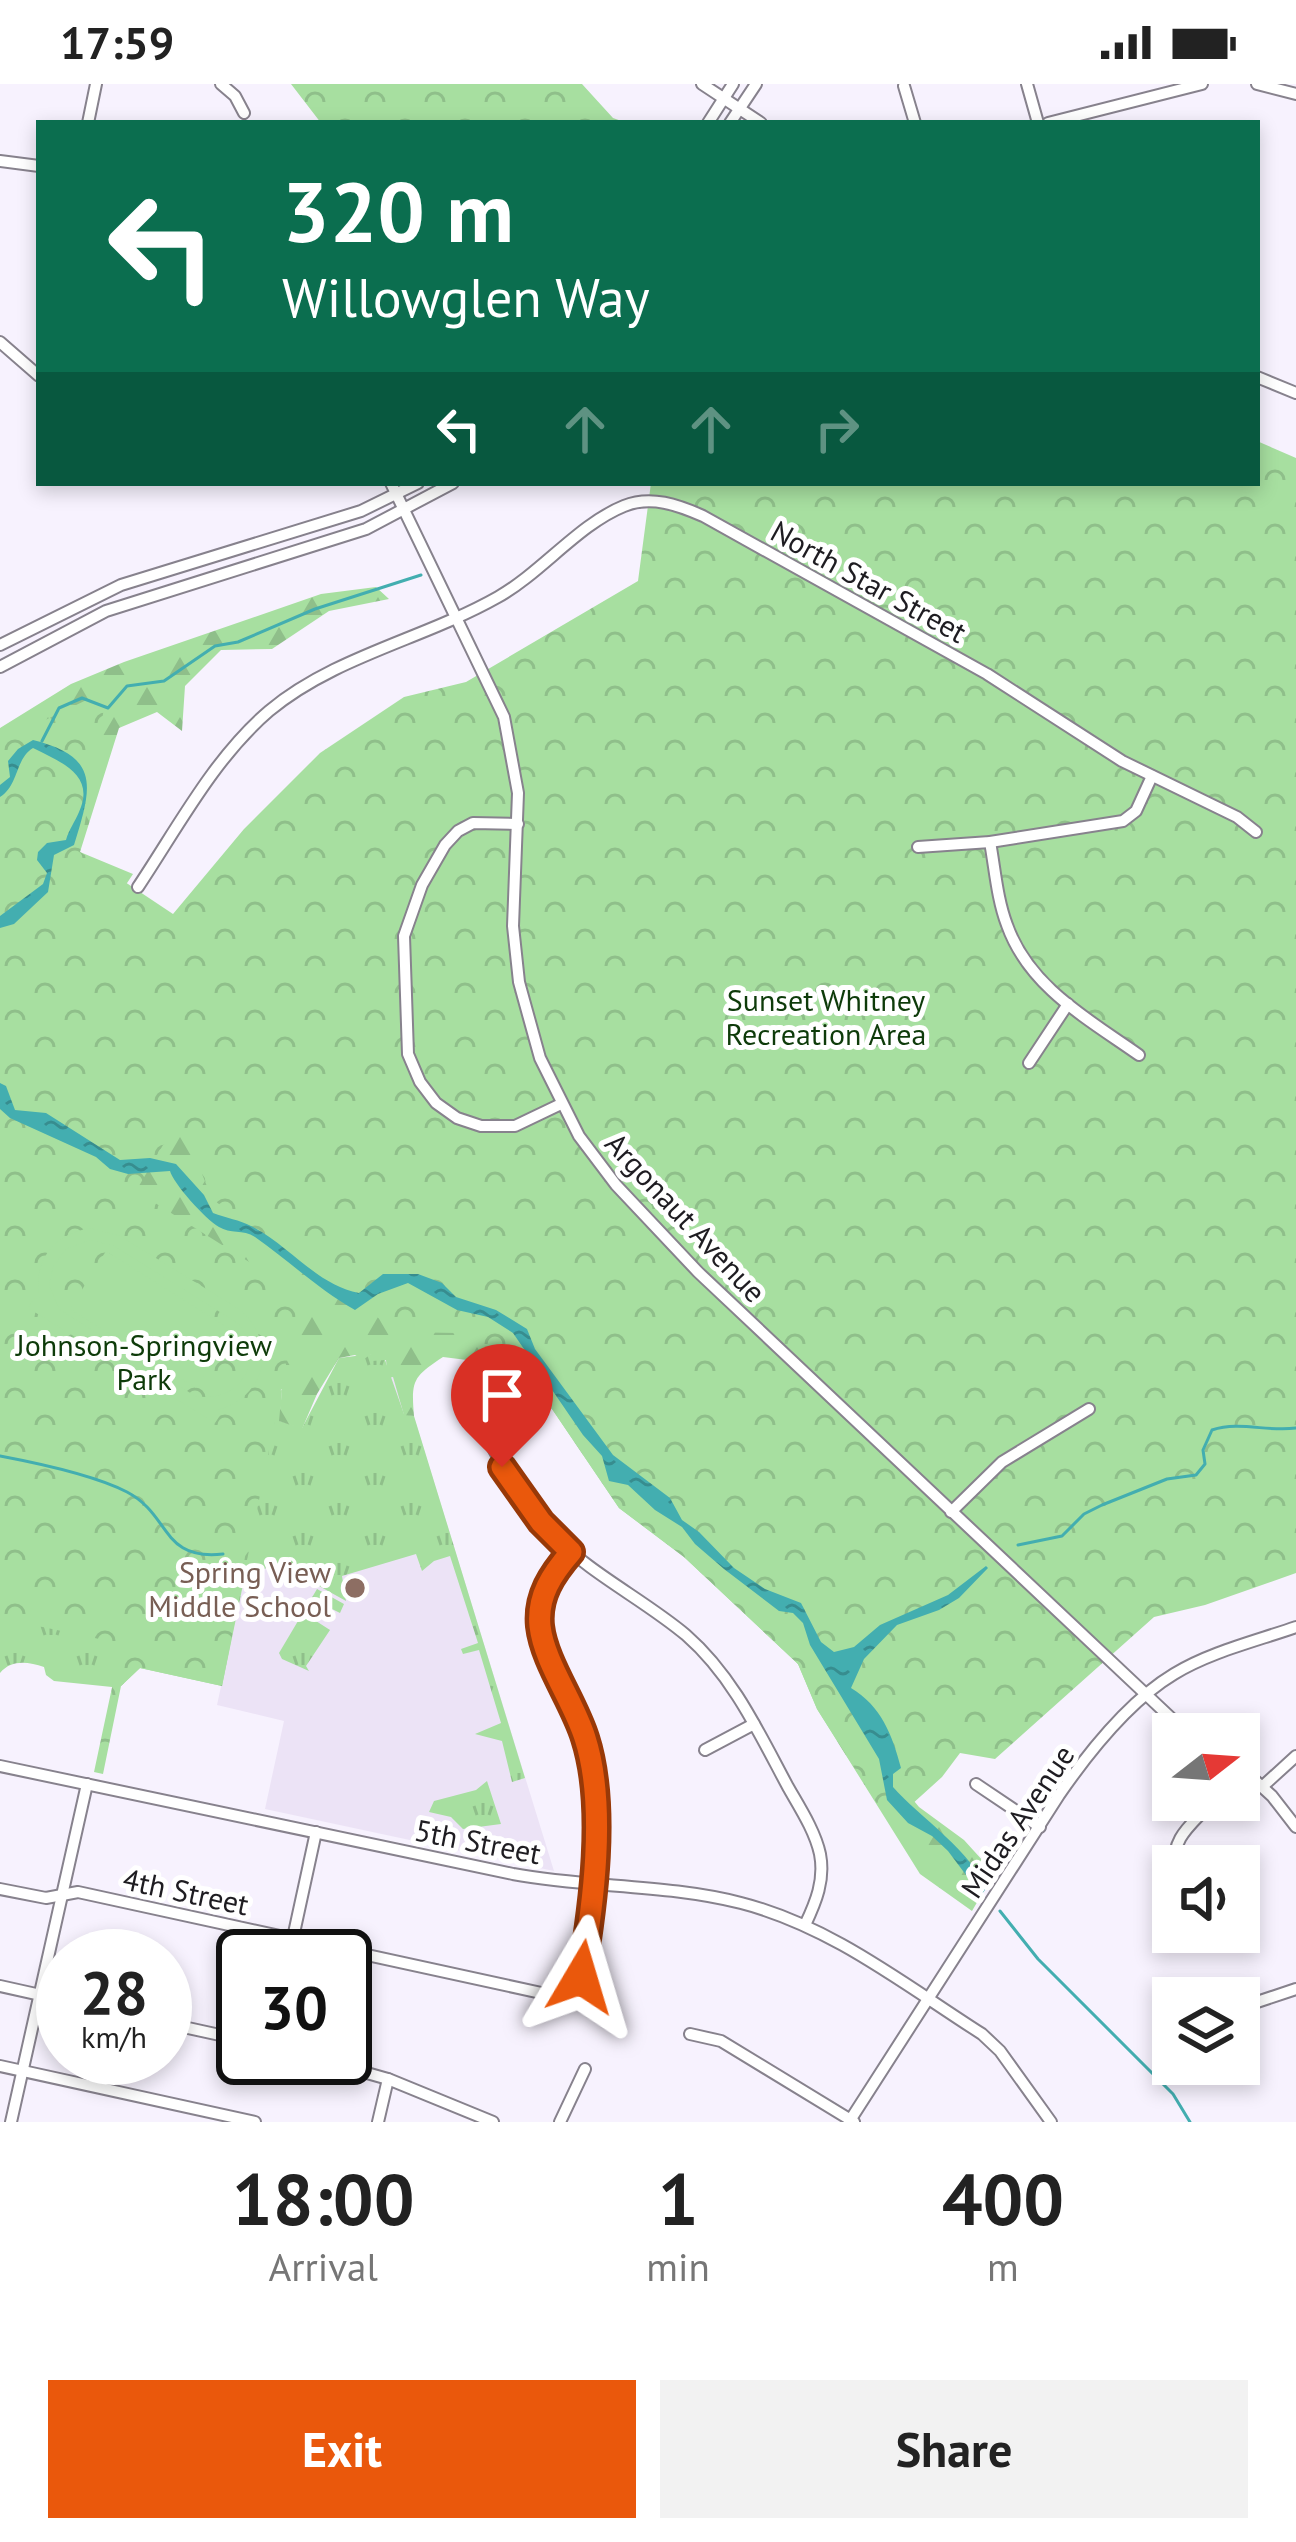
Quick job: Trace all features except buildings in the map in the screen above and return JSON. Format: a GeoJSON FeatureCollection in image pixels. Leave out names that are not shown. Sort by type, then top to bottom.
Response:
{"type":"FeatureCollection","features":[{"type":"Feature","properties":{"kind":"street"},"geometry":{"type":"LineString","coordinates":[[89,120],[96,84]]}},
{"type":"Feature","properties":{"kind":"street"},"geometry":{"type":"LineString","coordinates":[[220,84],[235,96],[244,113]]}},
{"type":"Feature","properties":{"kind":"street"},"geometry":{"type":"LineString","coordinates":[[702,84],[756,120]]}},
{"type":"Feature","properties":{"kind":"street"},"geometry":{"type":"LineString","coordinates":[[710,120],[734,84]]}},
{"type":"Feature","properties":{"kind":"street"},"geometry":{"type":"LineString","coordinates":[[732,120],[756,84]]}},
{"type":"Feature","properties":{"kind":"street"},"geometry":{"type":"LineString","coordinates":[[1027,84],[1037,120]]}},
{"type":"Feature","properties":{"kind":"street"},"geometry":{"type":"LineString","coordinates":[[1057,120],[1153,89],[1202,84]]}},
{"type":"Feature","properties":{"kind":"street"},"geometry":{"type":"LineString","coordinates":[[1257,84],[1295,90]]}},
{"type":"Feature","properties":{"kind":"street"},"geometry":{"type":"LineString","coordinates":[[904,86],[914,120]]}},
{"type":"Feature","properties":{"kind":"street"},"geometry":{"type":"LineString","coordinates":[[0,161],[36,166]]}},
{"type":"Feature","properties":{"kind":"street"},"geometry":{"type":"LineString","coordinates":[[0,342],[36,373]]}},
{"type":"Feature","properties":{"kind":"street"},"geometry":{"type":"LineString","coordinates":[[1260,378],[1296,393]]}},
{"type":"Feature","properties":{"kind":"street"},"geometry":{"type":"LineString","coordinates":[[0,667],[87,619],[366,529],[448,486]]}},
{"type":"Feature","properties":{"kind":"street"},"geometry":{"type":"LineString","coordinates":[[0,645],[121,585],[341,518],[394,489]]}},
{"type":"Feature","properties":{"kind":"street","name":"Argonaut Avenue"},"geometry":{"type":"LineString","coordinates":[[394,489],[504,716],[516,775],[512,908],[519,982],[536,1045],[561,1104],[596,1160],[675,1249],[1164,1713]]}},
{"type":"Feature","properties":{"kind":"street","name":"North Star Street"},"geometry":{"type":"LineString","coordinates":[[138,886],[229,753],[273,707],[345,664],[458,619],[524,581],[610,513],[635,503],[663,502],[703,516],[987,674],[1099,747],[1238,817],[1256,832]]}},
{"type":"Feature","properties":{"kind":"street"},"geometry":{"type":"LineString","coordinates":[[918,847],[991,842],[1123,821],[1136,811],[1152,776]]}},
{"type":"Feature","properties":{"kind":"street"},"geometry":{"type":"LineString","coordinates":[[518,824],[480,823],[458,831],[422,885],[404,937],[408,1054],[436,1103],[481,1126],[515,1126],[561,1104]]}},
{"type":"Feature","properties":{"kind":"street"},"geometry":{"type":"LineString","coordinates":[[991,842],[1000,902],[1014,942],[1038,979],[1139,1055]]}},
{"type":"Feature","properties":{"kind":"street"},"geometry":{"type":"LineString","coordinates":[[1029,1063],[1068,1004]]}},
{"type":"Feature","properties":{"kind":"street"},"geometry":{"type":"LineString","coordinates":[[951,1513],[1001,1462],[1089,1408]]}},
{"type":"Feature","properties":{"kind":"street"},"geometry":{"type":"LineString","coordinates":[[486,1435],[525,1502],[571,1552],[699,1648],[729,1683],[820,1854],[820,1882],[805,1925]]}},
{"type":"Feature","properties":{"kind":"street"},"geometry":{"type":"LineString","coordinates":[[571,1552],[544,1590],[540,1624],[591,1757],[595,1807],[591,1886]]}},
{"type":"Feature","properties":{"kind":"street","name":"Midas Avenue"},"geometry":{"type":"LineString","coordinates":[[851,2121],[1093,1751],[1145,1697],[1186,1667],[1296,1627]]}},
{"type":"Feature","properties":{"kind":"street"},"geometry":{"type":"LineString","coordinates":[[705,1750],[754,1724]]}},
{"type":"Feature","properties":{"kind":"street"},"geometry":{"type":"LineString","coordinates":[[1263,1786],[1296,1756]]}},
{"type":"Feature","properties":{"kind":"street","name":"5th Street"},"geometry":{"type":"LineString","coordinates":[[0,1766],[591,1886],[716,1898],[805,1925],[992,2043],[1051,2122]]}},
{"type":"Feature","properties":{"kind":"street"},"geometry":{"type":"LineString","coordinates":[[55,1929],[88,1784]]}},
{"type":"Feature","properties":{"kind":"street"},"geometry":{"type":"LineString","coordinates":[[976,1784],[1040,1827]]}},
{"type":"Feature","properties":{"kind":"street"},"geometry":{"type":"LineString","coordinates":[[1260,1784],[1296,1827]]}},
{"type":"Feature","properties":{"kind":"street"},"geometry":{"type":"LineString","coordinates":[[1176,1845],[1194,1821]]}},
{"type":"Feature","properties":{"kind":"street"},"geometry":{"type":"LineString","coordinates":[[295,1929],[316,1832]]}},
{"type":"Feature","properties":{"kind":"street","name":"4th Street"},"geometry":{"type":"LineString","coordinates":[[372,1956],[555,1996],[573,1994],[585,1954],[591,1886]]}},
{"type":"Feature","properties":{"kind":"street","name":"4th Street"},"geometry":{"type":"LineString","coordinates":[[0,1889],[46,1898],[78,1892],[247,1929]]}},
{"type":"Feature","properties":{"kind":"street"},"geometry":{"type":"LineString","coordinates":[[0,1986],[36,1994]]}},
{"type":"Feature","properties":{"kind":"street"},"geometry":{"type":"LineString","coordinates":[[1260,2001],[1296,1990]]}},
{"type":"Feature","properties":{"kind":"street"},"geometry":{"type":"LineString","coordinates":[[11,2122],[36,2012]]}},
{"type":"Feature","properties":{"kind":"street"},"geometry":{"type":"LineString","coordinates":[[690,2034],[721,2041],[851,2121]]}},
{"type":"Feature","properties":{"kind":"street"},"geometry":{"type":"LineString","coordinates":[[0,2066],[255,2122]]}},
{"type":"Feature","properties":{"kind":"street"},"geometry":{"type":"LineString","coordinates":[[560,2122],[585,2069]]}},
{"type":"Feature","properties":{"kind":"street"},"geometry":{"type":"LineString","coordinates":[[372,2074],[493,2122]]}},
{"type":"Feature","properties":{"kind":"street"},"geometry":{"type":"LineString","coordinates":[[378,2122],[388,2079]]}},
{"type":"Feature","properties":{"kind":"shaded area","name":"Spring View Middle School"},"geometry":{"type":"Polygon","coordinates":[[[393,1349],[554,1871],[265,1809],[284,1721],[217,1705],[245,1575],[393,1349]]]}},
{"type":"Feature","properties":{"kind":"green space"},"geometry":{"type":"Polygon","coordinates":[[[291,84],[582,84],[619,120],[319,120],[291,84]]]}},
{"type":"Feature","properties":{"kind":"green space","name":"Sunset Whitney Recreation Area"},"geometry":{"type":"Polygon","coordinates":[[[1260,442],[1296,458],[1296,1573],[1205,1605],[1154,1617],[995,1759],[960,1753],[942,1777],[890,1824],[817,1709],[798,1664],[684,1557],[619,1508],[552,1409],[511,1368],[457,1333],[398,1332],[212,1199],[185,1131],[163,1145],[136,1191],[300,1294],[222,1686],[140,1668],[121,1686],[103,1774],[94,1772],[117,1664],[114,1648],[104,1640],[0,1618],[0,742],[107,690],[80,852],[173,914],[244,829],[320,753],[404,697],[466,682],[638,581],[651,486],[1260,486],[1260,442]]]}},
{"type":"Feature","properties":{"kind":"green space"},"geometry":{"type":"Polygon","coordinates":[[[376,587],[389,599],[329,611],[272,649],[221,650],[185,686],[182,731],[157,712],[119,728],[80,852],[133,874],[34,1024],[207,1094],[495,1295],[919,1807],[964,1840],[994,1873],[972,1911],[920,1874],[817,1709],[798,1664],[684,1557],[619,1508],[552,1409],[483,1362],[443,1357],[416,1380],[414,1416],[404,1415],[393,1377],[388,1378],[386,1360],[372,1361],[371,1354],[363,1360],[355,1355],[339,1358],[302,1429],[279,1421],[282,1390],[0,1136],[0,728],[71,684],[124,662],[321,594],[376,587]]]}},
{"type":"Feature","properties":{"kind":"green space"},"geometry":{"type":"Polygon","coordinates":[[[90,1228],[120,1236],[239,1309],[251,1322],[259,1336],[261,1367],[247,1393],[217,1410],[221,1414],[215,1423],[28,1308],[34,1298],[40,1300],[39,1274],[48,1252],[90,1228]],[[90,1240],[66,1249],[53,1267],[49,1285],[59,1309],[195,1396],[211,1397],[236,1386],[249,1365],[250,1352],[239,1324],[114,1246],[90,1240]]]}},
{"type":"Feature","properties":{"kind":"green space"},"geometry":{"type":"Polygon","coordinates":[[[106,1251],[233,1331],[196,1388],[70,1309],[106,1251]]]}},
{"type":"Feature","properties":{"kind":"green space"},"geometry":{"type":"Polygon","coordinates":[[[371,1354],[385,1360],[404,1414],[414,1416],[525,1778],[512,1782],[502,1741],[475,1734],[501,1723],[479,1650],[463,1654],[461,1649],[478,1643],[450,1556],[422,1571],[416,1554],[342,1576],[346,1601],[319,1586],[319,1579],[270,1567],[245,1575],[222,1686],[140,1668],[121,1686],[112,1687],[54,1681],[44,1667],[26,1663],[10,1665],[0,1673],[0,1459],[282,1390],[280,1421],[302,1428],[339,1358],[371,1354]]]}},
{"type":"Feature","properties":{"kind":"green space"},"geometry":{"type":"Polygon","coordinates":[[[317,1589],[344,1604],[340,1613],[324,1605],[316,1621],[330,1630],[306,1666],[309,1671],[282,1659],[279,1653],[317,1589]]]}},
{"type":"Feature","properties":{"kind":"green space"},"geometry":{"type":"Polygon","coordinates":[[[487,1781],[501,1824],[463,1829],[451,1817],[429,1812],[434,1801],[476,1790],[487,1781]]]}},
{"type":"Feature","properties":{"kind":"water"},"geometry":{"type":"Polygon","coordinates":[[[33,740],[71,755],[81,765],[86,777],[85,807],[74,845],[54,855],[48,892],[14,924],[0,928],[0,916],[43,884],[47,873],[37,860],[38,852],[47,843],[66,840],[83,799],[83,788],[73,771],[33,748],[0,797],[0,785],[10,777],[8,761],[33,740]]]}},
{"type":"Feature","properties":{"kind":"water"},"geometry":{"type":"Polygon","coordinates":[[[0,1083],[6,1086],[15,1110],[46,1113],[120,1160],[150,1158],[176,1164],[204,1195],[213,1213],[251,1226],[344,1289],[359,1293],[383,1274],[418,1274],[527,1329],[535,1349],[613,1455],[670,1498],[682,1520],[734,1568],[765,1589],[801,1603],[821,1642],[834,1652],[854,1647],[880,1625],[948,1595],[986,1566],[959,1598],[897,1625],[864,1659],[851,1688],[878,1712],[889,1732],[901,1768],[893,1774],[893,1787],[970,1863],[985,1890],[981,1895],[948,1851],[908,1823],[887,1800],[879,1759],[810,1645],[803,1623],[793,1613],[779,1611],[724,1569],[682,1527],[628,1485],[609,1481],[602,1456],[513,1333],[488,1317],[457,1310],[408,1283],[378,1294],[355,1310],[255,1237],[213,1223],[170,1171],[128,1174],[110,1169],[96,1157],[10,1118],[0,1109],[0,1083]]]}},
{"type":"Feature","properties":{"kind":"waterway"},"geometry":{"type":"LineString","coordinates":[[42,741],[59,708],[82,698],[108,708],[127,686],[164,681],[215,646],[238,642],[315,609],[421,575]]}},
{"type":"Feature","properties":{"kind":"waterway"},"geometry":{"type":"LineString","coordinates":[[1018,1545],[1062,1536],[1084,1514],[1102,1505],[1167,1479],[1196,1475],[1205,1464],[1203,1450],[1212,1430],[1296,1428]]}},
{"type":"Feature","properties":{"kind":"waterway"},"geometry":{"type":"LineString","coordinates":[[0,1456],[114,1486],[152,1512],[177,1544],[203,1554],[223,1554]]}},
{"type":"Feature","properties":{"kind":"waterway"},"geometry":{"type":"LineString","coordinates":[[1000,1911],[1038,1959],[1173,2094],[1190,2122]]}},
{"type":"Feature","properties":{"kind":"place","name":"Spring View Middle School"},"geometry":{"type":"Point","coordinates":[355,1588]}},
{"type":"Feature","properties":{"kind":"route"},"geometry":{"type":"LineString","coordinates":[[502,1467],[541,1522],[571,1552],[544,1590],[540,1624],[542,1639],[575,1708],[593,1773],[595,1826],[581,1977]]}},
{"type":"Feature","properties":{"kind":"park label","name":"Johnson-Springview Park"},"geometry":{"type":"Point","coordinates":[144,1361]}}]}
